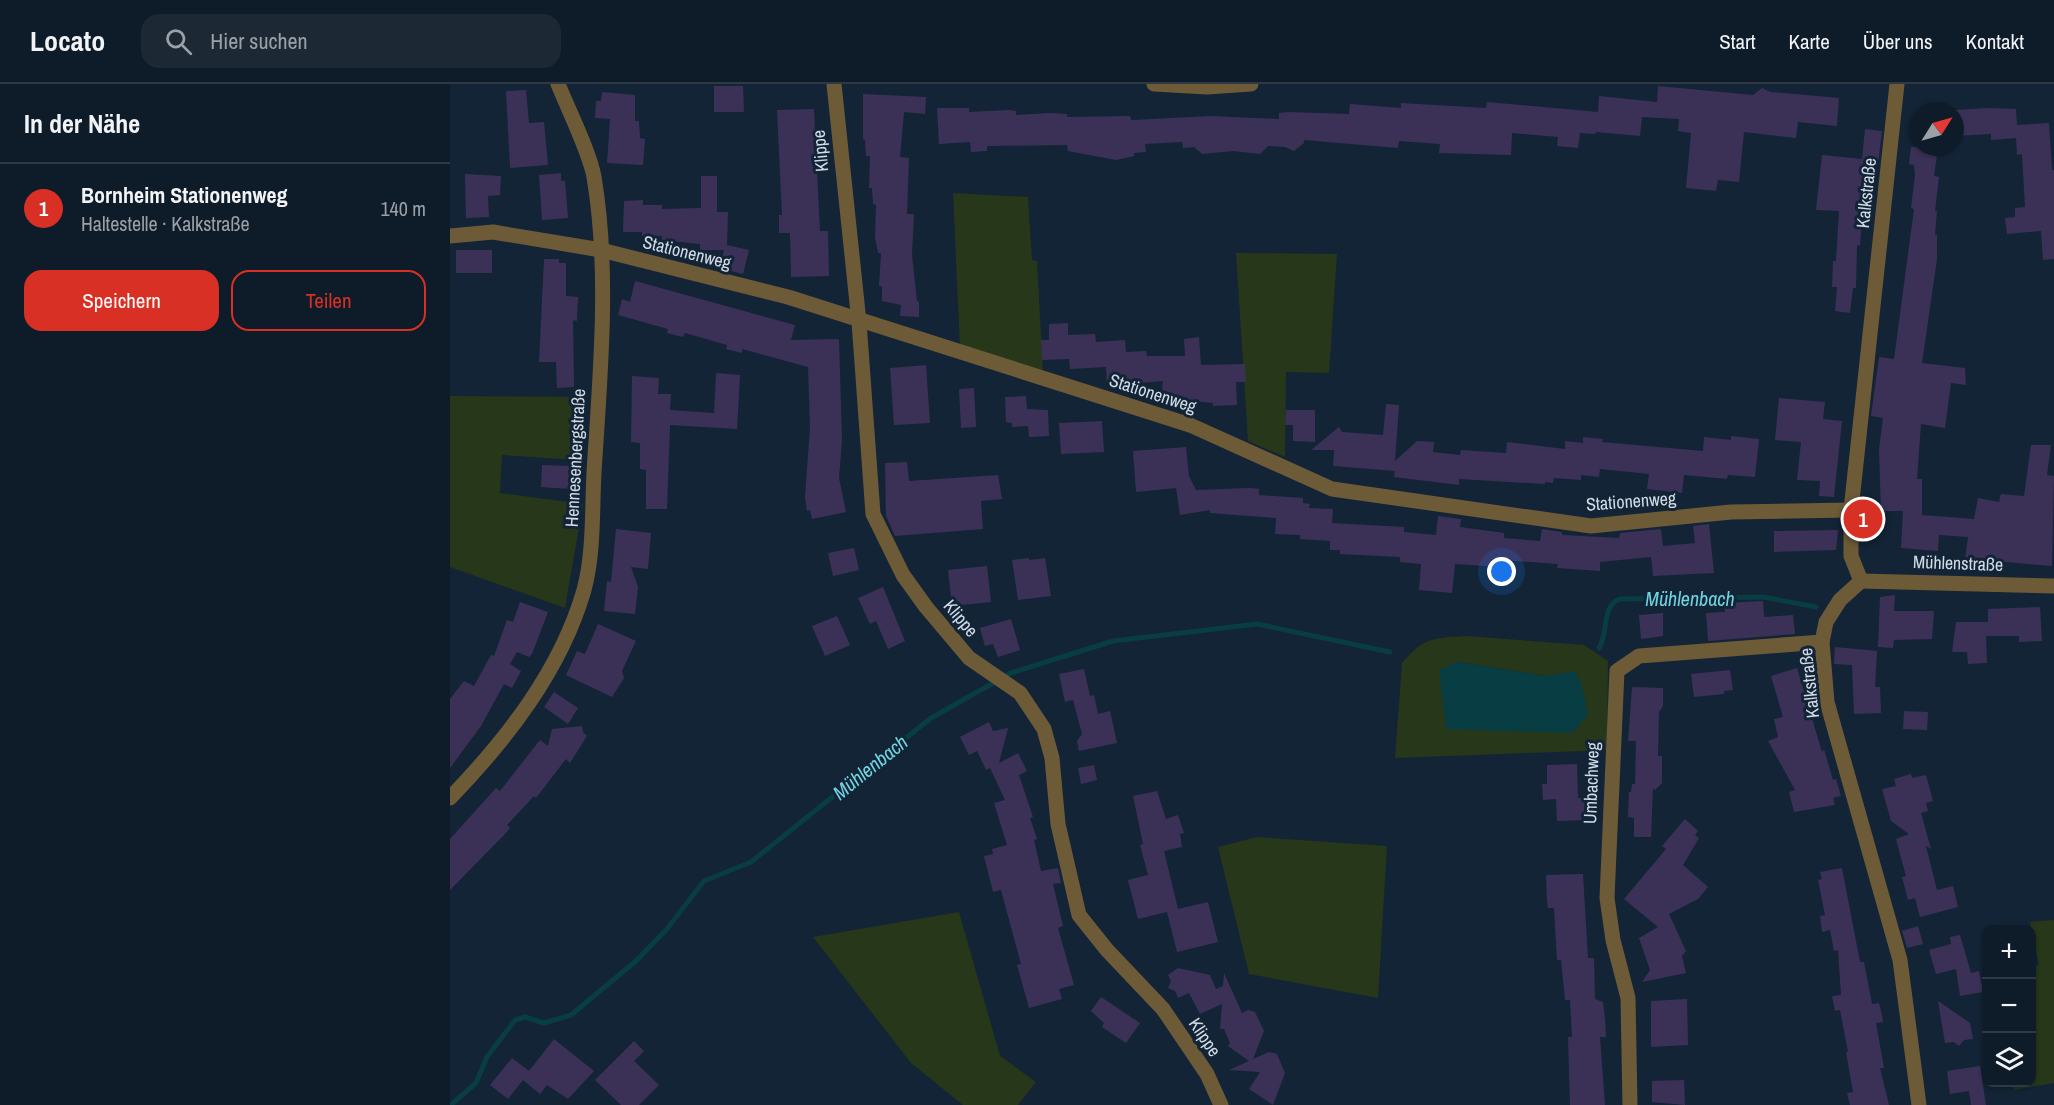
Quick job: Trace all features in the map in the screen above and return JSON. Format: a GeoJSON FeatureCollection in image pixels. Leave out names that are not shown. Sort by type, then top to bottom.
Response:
{"type":"FeatureCollection","features":[{"type":"Feature","properties":{"kind":"street","name":"Hennesenbergstraße"},"geometry":{"type":"LineString","coordinates":[[450,798],[507,734],[555,663],[584,590],[589,561],[598,398],[601,250],[594,175],[558,84]]}},
{"type":"Feature","properties":{"kind":"street","name":"Klippe"},"geometry":{"type":"LineString","coordinates":[[834,84],[859,322],[873,514],[903,575],[969,658],[1020,693],[1044,729],[1052,758],[1058,824],[1079,915],[1107,950],[1163,1009],[1207,1074],[1221,1105]]}},
{"type":"Feature","properties":{"kind":"street"},"geometry":{"type":"LineString","coordinates":[[1154,84],[1207,87],[1251,84]]}},
{"type":"Feature","properties":{"kind":"street","name":"Kalkstraße"},"geometry":{"type":"LineString","coordinates":[[1897,84],[1851,510],[1851,556],[1862,581],[1840,600],[1826,622],[1822,642],[1827,702],[1900,960],[1919,1105]]}},
{"type":"Feature","properties":{"kind":"street","name":"Stationenweg"},"geometry":{"type":"LineString","coordinates":[[450,236],[493,231],[601,250],[788,297],[859,322],[1190,425],[1332,489],[1591,526],[1731,512],[1851,510]]}},
{"type":"Feature","properties":{"kind":"street","name":"Mühlenstraße"},"geometry":{"type":"LineString","coordinates":[[1862,581],[2054,585]]}},
{"type":"Feature","properties":{"kind":"street","name":"Umbachweg"},"geometry":{"type":"LineString","coordinates":[[1630,1105],[1628,998],[1613,940],[1607,898],[1617,671],[1639,656],[1822,642]]}},
{"type":"Feature","properties":{"kind":"shaded area"},"geometry":{"type":"Polygon","coordinates":[[[953,193],[1028,197],[1032,260],[1037,261],[1043,373],[960,348],[953,193]]]}},
{"type":"Feature","properties":{"kind":"shaded area"},"geometry":{"type":"Polygon","coordinates":[[[1236,253],[1337,254],[1329,373],[1286,372],[1285,457],[1248,441],[1236,253]]]}},
{"type":"Feature","properties":{"kind":"shaded area"},"geometry":{"type":"Polygon","coordinates":[[[450,396],[582,397],[578,460],[502,455],[500,493],[583,504],[565,608],[450,567],[450,396]]]}},
{"type":"Feature","properties":{"kind":"shaded area"},"geometry":{"type":"Polygon","coordinates":[[[1466,636],[1584,645],[1608,661],[1607,750],[1395,758],[1402,663],[1417,648],[1430,640],[1466,636]],[[1458,662],[1440,670],[1546,676],[1458,662]]]}},
{"type":"Feature","properties":{"kind":"shaded area"},"geometry":{"type":"Polygon","coordinates":[[[1458,662],[1546,676],[1575,671],[1582,686],[1588,715],[1572,733],[1446,729],[1439,670],[1458,662]]]}},
{"type":"Feature","properties":{"kind":"shaded area"},"geometry":{"type":"Polygon","coordinates":[[[1257,837],[1387,846],[1378,998],[1249,974],[1218,847],[1257,837]]]}},
{"type":"Feature","properties":{"kind":"shaded area"},"geometry":{"type":"Polygon","coordinates":[[[959,912],[1000,1056],[1036,1082],[1018,1105],[963,1105],[911,1063],[813,937],[959,912]]]}},
{"type":"Feature","properties":{"kind":"shaded area"},"geometry":{"type":"Polygon","coordinates":[[[2054,920],[2054,1083],[2036,1086],[2036,965],[2039,965],[2036,951],[2036,925],[2031,925],[2030,922],[2054,920]]]}},
{"type":"Feature","properties":{"kind":"shaded area"},"geometry":{"type":"Polygon","coordinates":[[[2014,1087],[2031,1087],[2014,1090],[2014,1087]]]}},
{"type":"Feature","properties":{"kind":"building"},"geometry":{"type":"Polygon","coordinates":[[[714,86],[743,86],[744,112],[714,112],[714,86]]]}},
{"type":"Feature","properties":{"kind":"building"},"geometry":{"type":"Polygon","coordinates":[[[1658,86],[1753,95],[1762,88],[1771,92],[1839,98],[1837,126],[1798,122],[1796,138],[1744,132],[1739,182],[1718,180],[1716,191],[1686,188],[1691,133],[1678,131],[1679,119],[1642,117],[1640,136],[1580,133],[1578,148],[1557,146],[1558,137],[1512,133],[1511,155],[1439,153],[1440,144],[1399,141],[1398,148],[1304,140],[1304,143],[1294,151],[1285,147],[1268,146],[1260,154],[1233,151],[1202,154],[1194,147],[1183,148],[1182,142],[1145,144],[1146,152],[1134,153],[1134,156],[1116,160],[1068,151],[1067,145],[987,146],[987,151],[971,152],[970,142],[939,144],[937,108],[969,108],[969,112],[1009,110],[1016,111],[1016,115],[1050,113],[1067,114],[1067,117],[1130,116],[1131,120],[1210,116],[1279,119],[1279,113],[1349,114],[1350,104],[1401,108],[1401,103],[1486,108],[1487,102],[1598,112],[1599,96],[1657,102],[1658,86]]]}},
{"type":"Feature","properties":{"kind":"building"},"geometry":{"type":"Polygon","coordinates":[[[526,90],[529,123],[544,122],[548,165],[510,168],[506,91],[526,90]]]}},
{"type":"Feature","properties":{"kind":"building"},"geometry":{"type":"Polygon","coordinates":[[[602,92],[635,95],[635,121],[639,121],[640,138],[645,139],[643,165],[607,163],[610,119],[595,118],[596,101],[601,101],[602,92]]]}},
{"type":"Feature","properties":{"kind":"building"},"geometry":{"type":"Polygon","coordinates":[[[863,94],[926,97],[925,114],[904,112],[900,157],[909,158],[907,214],[914,214],[912,255],[919,317],[900,316],[901,305],[882,301],[882,286],[879,286],[881,253],[878,253],[875,237],[876,205],[873,204],[872,188],[869,188],[870,156],[866,156],[863,139],[863,94]]]}},
{"type":"Feature","properties":{"kind":"building"},"geometry":{"type":"Polygon","coordinates":[[[814,109],[820,231],[828,231],[829,276],[791,277],[790,233],[779,233],[779,215],[782,215],[777,110],[814,109]]]}},
{"type":"Feature","properties":{"kind":"building"},"geometry":{"type":"Polygon","coordinates":[[[1964,109],[2016,109],[2017,125],[2049,123],[2052,170],[2054,170],[2054,259],[2043,260],[2041,231],[2007,234],[2005,218],[2015,217],[2015,208],[2025,207],[2022,154],[2017,155],[2016,138],[1991,140],[1991,134],[1964,136],[1964,109]]]}},
{"type":"Feature","properties":{"kind":"building"},"geometry":{"type":"Polygon","coordinates":[[[1865,129],[1882,131],[1878,164],[1872,163],[1867,202],[1863,201],[1860,246],[1857,245],[1856,288],[1853,288],[1850,313],[1835,311],[1837,287],[1832,287],[1839,211],[1816,210],[1822,155],[1862,159],[1865,129]]]}},
{"type":"Feature","properties":{"kind":"building"},"geometry":{"type":"Polygon","coordinates":[[[1910,156],[1937,156],[1934,176],[1939,177],[1935,211],[1937,211],[1935,235],[1937,235],[1937,259],[1922,363],[1965,368],[1966,385],[1951,383],[1945,428],[1921,424],[1917,479],[1922,479],[1922,515],[1974,519],[1978,498],[1999,502],[2001,494],[2024,496],[2031,445],[2051,445],[2047,475],[2054,476],[2052,566],[1995,561],[1995,564],[1965,559],[1968,537],[1939,535],[1938,551],[1901,548],[1903,511],[1881,511],[1879,449],[1883,418],[1871,416],[1879,357],[1894,359],[1914,209],[1911,208],[1914,165],[1909,164],[1910,156]]]}},
{"type":"Feature","properties":{"kind":"building"},"geometry":{"type":"Polygon","coordinates":[[[561,173],[561,181],[565,181],[568,218],[542,220],[539,175],[561,173]]]}},
{"type":"Feature","properties":{"kind":"building"},"geometry":{"type":"Polygon","coordinates":[[[465,174],[501,176],[500,195],[488,196],[489,217],[466,218],[465,174]]]}},
{"type":"Feature","properties":{"kind":"building"},"geometry":{"type":"Polygon","coordinates":[[[701,176],[717,176],[717,212],[728,212],[727,245],[749,250],[743,274],[719,268],[724,250],[700,250],[700,244],[662,240],[662,236],[642,236],[642,232],[623,232],[624,201],[643,200],[643,205],[662,205],[662,209],[701,208],[701,176]]]}},
{"type":"Feature","properties":{"kind":"building"},"geometry":{"type":"Polygon","coordinates":[[[456,250],[492,250],[492,273],[456,273],[456,250]]]}},
{"type":"Feature","properties":{"kind":"building"},"geometry":{"type":"Polygon","coordinates":[[[544,259],[559,259],[559,263],[566,263],[566,296],[578,297],[577,321],[573,320],[574,387],[557,388],[556,362],[539,362],[544,259]]]}},
{"type":"Feature","properties":{"kind":"building"},"geometry":{"type":"Polygon","coordinates":[[[635,281],[795,325],[791,340],[839,339],[842,440],[839,478],[846,512],[812,519],[810,510],[807,511],[805,497],[810,427],[808,367],[742,349],[742,353],[726,349],[727,345],[685,333],[683,337],[667,333],[668,329],[618,315],[622,299],[630,302],[635,281]]]}},
{"type":"Feature","properties":{"kind":"building"},"geometry":{"type":"Polygon","coordinates":[[[1068,323],[1068,335],[1095,334],[1096,342],[1125,340],[1126,352],[1146,351],[1147,356],[1185,356],[1184,339],[1199,337],[1201,365],[1245,364],[1246,382],[1236,382],[1237,405],[1213,406],[1213,403],[1161,398],[1163,381],[1107,386],[1106,367],[1070,369],[1069,359],[1042,360],[1041,340],[1049,340],[1049,324],[1068,323]]]}},
{"type":"Feature","properties":{"kind":"building"},"geometry":{"type":"Polygon","coordinates":[[[926,365],[930,423],[894,425],[890,368],[926,365]]]}},
{"type":"Feature","properties":{"kind":"building"},"geometry":{"type":"Polygon","coordinates":[[[716,373],[740,375],[737,429],[670,425],[667,509],[646,509],[646,470],[640,469],[640,443],[631,442],[632,376],[659,378],[658,394],[671,394],[670,410],[714,413],[716,373]]]}},
{"type":"Feature","properties":{"kind":"building"},"geometry":{"type":"Polygon","coordinates":[[[974,388],[976,427],[961,428],[959,389],[974,388]]]}},
{"type":"Feature","properties":{"kind":"building"},"geometry":{"type":"Polygon","coordinates":[[[1026,396],[1027,409],[1048,410],[1049,436],[1029,437],[1028,426],[1012,427],[1012,423],[1006,422],[1005,397],[1026,396]]]}},
{"type":"Feature","properties":{"kind":"building"},"geometry":{"type":"Polygon","coordinates":[[[1779,398],[1825,402],[1823,419],[1842,421],[1834,497],[1819,496],[1820,481],[1797,480],[1801,442],[1775,440],[1779,398]]]}},
{"type":"Feature","properties":{"kind":"building"},"geometry":{"type":"Polygon","coordinates":[[[1386,404],[1399,405],[1395,461],[1417,441],[1434,442],[1433,452],[1460,455],[1461,450],[1506,453],[1507,442],[1565,449],[1565,441],[1583,443],[1583,437],[1603,439],[1602,442],[1703,451],[1704,437],[1731,440],[1731,436],[1759,439],[1755,477],[1728,475],[1727,479],[1684,475],[1682,493],[1647,489],[1649,474],[1600,469],[1599,477],[1581,475],[1581,480],[1554,478],[1553,483],[1545,482],[1545,484],[1459,479],[1459,485],[1394,477],[1395,471],[1333,466],[1334,450],[1311,450],[1339,427],[1342,432],[1383,435],[1386,404]]]}},
{"type":"Feature","properties":{"kind":"building"},"geometry":{"type":"Polygon","coordinates":[[[1286,410],[1315,410],[1315,442],[1293,441],[1293,425],[1285,425],[1286,410]]]}},
{"type":"Feature","properties":{"kind":"building"},"geometry":{"type":"Polygon","coordinates":[[[1102,421],[1104,452],[1061,454],[1059,423],[1102,421]]]}},
{"type":"Feature","properties":{"kind":"building"},"geometry":{"type":"Polygon","coordinates":[[[1186,447],[1189,476],[1196,490],[1250,488],[1259,489],[1259,495],[1303,498],[1303,503],[1310,504],[1309,508],[1333,509],[1332,523],[1404,527],[1404,532],[1436,535],[1438,516],[1461,519],[1460,527],[1504,533],[1504,538],[1540,541],[1542,529],[1562,532],[1562,535],[1619,538],[1620,533],[1661,529],[1663,546],[1695,543],[1693,526],[1709,524],[1714,573],[1653,576],[1651,557],[1600,562],[1600,571],[1557,568],[1558,564],[1502,560],[1502,567],[1455,564],[1452,593],[1419,590],[1421,564],[1400,562],[1400,557],[1340,554],[1340,550],[1330,550],[1330,541],[1300,539],[1300,535],[1275,534],[1276,518],[1210,513],[1210,510],[1180,515],[1176,488],[1136,492],[1133,451],[1186,447]]]}},
{"type":"Feature","properties":{"kind":"building"},"geometry":{"type":"Polygon","coordinates":[[[907,462],[909,481],[998,475],[1002,499],[981,501],[983,529],[895,536],[886,516],[885,463],[907,462]]]}},
{"type":"Feature","properties":{"kind":"building"},"geometry":{"type":"Polygon","coordinates":[[[542,465],[572,466],[571,489],[541,487],[542,465]]]}},
{"type":"Feature","properties":{"kind":"building"},"geometry":{"type":"Polygon","coordinates":[[[616,529],[651,533],[648,569],[631,567],[638,587],[635,614],[604,611],[607,581],[611,582],[616,529]]]}},
{"type":"Feature","properties":{"kind":"building"},"geometry":{"type":"Polygon","coordinates":[[[1838,530],[1836,550],[1774,552],[1774,531],[1838,530]]]}},
{"type":"Feature","properties":{"kind":"building"},"geometry":{"type":"Polygon","coordinates":[[[854,548],[859,570],[833,576],[828,553],[854,548]]]}},
{"type":"Feature","properties":{"kind":"building"},"geometry":{"type":"Polygon","coordinates":[[[1029,558],[1029,560],[1045,558],[1051,596],[1018,600],[1012,560],[1029,558]]]}},
{"type":"Feature","properties":{"kind":"building"},"geometry":{"type":"Polygon","coordinates":[[[987,566],[991,602],[952,606],[948,570],[987,566]]]}},
{"type":"Feature","properties":{"kind":"building"},"geometry":{"type":"Polygon","coordinates":[[[883,587],[905,641],[888,649],[876,621],[870,624],[858,598],[883,587]]]}},
{"type":"Feature","properties":{"kind":"building"},"geometry":{"type":"Polygon","coordinates":[[[1895,595],[1894,611],[1934,611],[1932,639],[1894,640],[1893,648],[1878,647],[1880,597],[1895,595]]]}},
{"type":"Feature","properties":{"kind":"building"},"geometry":{"type":"Polygon","coordinates":[[[1763,601],[1764,617],[1793,615],[1795,634],[1708,641],[1706,613],[1725,612],[1724,603],[1763,601]]]}},
{"type":"Feature","properties":{"kind":"building"},"geometry":{"type":"Polygon","coordinates":[[[520,602],[548,612],[532,654],[529,657],[517,652],[510,664],[521,671],[512,688],[504,684],[481,726],[450,768],[450,699],[464,681],[474,686],[491,655],[494,656],[507,620],[513,622],[520,602]]]}},
{"type":"Feature","properties":{"kind":"building"},"geometry":{"type":"Polygon","coordinates":[[[2040,607],[2042,641],[2019,642],[2019,636],[1986,636],[1987,663],[1968,664],[1967,652],[1952,652],[1956,622],[1988,622],[1988,609],[2040,607]]]}},
{"type":"Feature","properties":{"kind":"building"},"geometry":{"type":"Polygon","coordinates":[[[1663,613],[1663,636],[1641,639],[1639,615],[1663,613]]]}},
{"type":"Feature","properties":{"kind":"building"},"geometry":{"type":"Polygon","coordinates":[[[837,616],[850,645],[825,656],[812,626],[837,616]]]}},
{"type":"Feature","properties":{"kind":"building"},"geometry":{"type":"Polygon","coordinates":[[[1011,619],[1020,650],[998,657],[993,644],[985,646],[980,628],[1011,619]]]}},
{"type":"Feature","properties":{"kind":"building"},"geometry":{"type":"Polygon","coordinates":[[[598,624],[636,641],[622,671],[624,678],[612,697],[566,675],[577,651],[585,654],[598,624]]]}},
{"type":"Feature","properties":{"kind":"building"},"geometry":{"type":"Polygon","coordinates":[[[1835,647],[1877,651],[1875,687],[1880,687],[1881,713],[1854,714],[1852,665],[1834,664],[1835,647]]]}},
{"type":"Feature","properties":{"kind":"building"},"geometry":{"type":"Polygon","coordinates":[[[1797,668],[1822,752],[1824,749],[1833,780],[1836,779],[1841,796],[1833,798],[1835,805],[1794,812],[1789,792],[1795,790],[1768,741],[1778,737],[1774,719],[1783,717],[1771,676],[1797,668]]]}},
{"type":"Feature","properties":{"kind":"building"},"geometry":{"type":"Polygon","coordinates":[[[1084,669],[1090,696],[1094,695],[1098,714],[1110,711],[1117,743],[1079,751],[1077,741],[1082,734],[1073,700],[1065,702],[1059,674],[1084,669]]]}},
{"type":"Feature","properties":{"kind":"building"},"geometry":{"type":"Polygon","coordinates":[[[1730,670],[1733,690],[1724,691],[1724,694],[1694,697],[1691,674],[1730,670]]]}},
{"type":"Feature","properties":{"kind":"building"},"geometry":{"type":"Polygon","coordinates":[[[1632,687],[1663,688],[1663,706],[1659,712],[1658,756],[1662,756],[1662,783],[1655,790],[1653,788],[1651,837],[1634,837],[1634,818],[1628,817],[1629,792],[1631,792],[1632,784],[1635,784],[1636,741],[1628,741],[1632,687]]]}},
{"type":"Feature","properties":{"kind":"building"},"geometry":{"type":"Polygon","coordinates":[[[554,692],[578,708],[568,724],[544,707],[554,692]]]}},
{"type":"Feature","properties":{"kind":"building"},"geometry":{"type":"Polygon","coordinates":[[[1904,711],[1928,712],[1927,730],[1903,729],[1904,711]]]}},
{"type":"Feature","properties":{"kind":"building"},"geometry":{"type":"Polygon","coordinates":[[[989,722],[993,731],[1008,728],[999,763],[1018,753],[1027,771],[1019,775],[1033,817],[1030,818],[1037,839],[1034,840],[1041,871],[1058,868],[1061,883],[1053,884],[1063,926],[1058,928],[1074,985],[1059,989],[1062,999],[1029,1008],[1017,965],[1021,964],[1001,890],[993,892],[984,856],[993,854],[992,849],[1007,845],[994,803],[1005,800],[990,768],[986,770],[977,751],[969,755],[960,737],[989,722]]]}},
{"type":"Feature","properties":{"kind":"building"},"geometry":{"type":"Polygon","coordinates":[[[582,726],[587,736],[570,763],[566,759],[536,798],[534,796],[507,825],[510,828],[504,835],[450,890],[450,839],[496,788],[500,791],[540,740],[548,746],[552,729],[582,726]]]}},
{"type":"Feature","properties":{"kind":"building"},"geometry":{"type":"Polygon","coordinates":[[[1577,764],[1578,798],[1586,798],[1586,820],[1557,821],[1556,799],[1543,800],[1542,784],[1547,784],[1547,765],[1577,764]]]}},
{"type":"Feature","properties":{"kind":"building"},"geometry":{"type":"Polygon","coordinates":[[[1094,765],[1097,780],[1081,784],[1078,768],[1094,765]]]}},
{"type":"Feature","properties":{"kind":"building"},"geometry":{"type":"Polygon","coordinates":[[[1911,774],[1912,778],[1926,775],[1933,801],[1926,803],[1928,811],[1921,813],[1931,849],[1926,846],[1937,890],[1953,886],[1958,907],[1920,917],[1915,898],[1908,900],[1902,877],[1906,876],[1896,839],[1909,834],[1891,821],[1882,789],[1896,786],[1894,779],[1911,774]]]}},
{"type":"Feature","properties":{"kind":"building"},"geometry":{"type":"Polygon","coordinates":[[[1157,791],[1166,819],[1178,815],[1184,833],[1180,834],[1182,847],[1164,851],[1178,909],[1208,902],[1218,942],[1177,952],[1167,912],[1138,919],[1128,880],[1148,875],[1140,845],[1143,844],[1133,796],[1157,791]]]}},
{"type":"Feature","properties":{"kind":"building"},"geometry":{"type":"Polygon","coordinates":[[[1685,819],[1698,831],[1695,835],[1699,838],[1683,865],[1708,887],[1698,899],[1669,914],[1686,951],[1682,956],[1686,973],[1642,982],[1650,970],[1639,938],[1658,927],[1624,899],[1666,849],[1662,846],[1685,819]]]}},
{"type":"Feature","properties":{"kind":"building"},"geometry":{"type":"Polygon","coordinates":[[[1842,868],[1860,962],[1864,962],[1872,1004],[1879,1003],[1882,1015],[1883,1022],[1876,1023],[1884,1068],[1880,1068],[1889,1105],[1850,1105],[1847,1093],[1853,1092],[1846,1052],[1848,1052],[1840,1010],[1835,1011],[1832,996],[1841,995],[1838,950],[1834,951],[1830,930],[1822,932],[1820,916],[1825,915],[1818,880],[1822,879],[1820,872],[1842,868]]]}},
{"type":"Feature","properties":{"kind":"building"},"geometry":{"type":"Polygon","coordinates":[[[1583,874],[1588,958],[1594,958],[1595,999],[1603,1002],[1605,1019],[1606,1037],[1600,1037],[1605,1105],[1570,1105],[1568,1037],[1572,1037],[1570,1000],[1565,1000],[1561,960],[1557,960],[1554,908],[1548,908],[1547,901],[1546,875],[1583,874]]]}},
{"type":"Feature","properties":{"kind":"building"},"geometry":{"type":"Polygon","coordinates":[[[1918,926],[1923,944],[1907,948],[1902,931],[1918,926]]]}},
{"type":"Feature","properties":{"kind":"building"},"geometry":{"type":"Polygon","coordinates":[[[1960,935],[1971,973],[1979,971],[1982,992],[1960,996],[1956,969],[1936,974],[1929,950],[1951,944],[1950,937],[1960,935]]]}},
{"type":"Feature","properties":{"kind":"building"},"geometry":{"type":"Polygon","coordinates":[[[1178,968],[1210,975],[1216,989],[1223,986],[1224,973],[1242,1013],[1248,1010],[1255,1012],[1264,1031],[1253,1059],[1269,1052],[1277,1054],[1285,1073],[1273,1105],[1249,1089],[1260,1072],[1229,1070],[1249,1061],[1228,1046],[1230,1043],[1224,1029],[1220,1029],[1222,1004],[1200,1014],[1189,993],[1178,998],[1175,991],[1168,988],[1171,981],[1168,975],[1178,968]]]}},
{"type":"Feature","properties":{"kind":"building"},"geometry":{"type":"Polygon","coordinates":[[[1101,997],[1140,1023],[1126,1043],[1102,1027],[1104,1023],[1091,1011],[1101,997]]]}},
{"type":"Feature","properties":{"kind":"building"},"geometry":{"type":"Polygon","coordinates":[[[1687,999],[1688,1045],[1651,1047],[1651,1001],[1687,999]]]}},
{"type":"Feature","properties":{"kind":"building"},"geometry":{"type":"Polygon","coordinates":[[[1938,1001],[1970,1023],[1973,1039],[1964,1040],[1959,1046],[1954,1042],[1945,1043],[1938,1001]]]}},
{"type":"Feature","properties":{"kind":"building"},"geometry":{"type":"Polygon","coordinates":[[[554,1039],[594,1071],[568,1099],[547,1085],[540,1094],[523,1080],[508,1099],[490,1085],[512,1058],[529,1071],[554,1039]]]}},
{"type":"Feature","properties":{"kind":"building"},"geometry":{"type":"Polygon","coordinates":[[[634,1041],[644,1051],[634,1061],[659,1085],[639,1105],[621,1105],[595,1080],[634,1041]]]}},
{"type":"Feature","properties":{"kind":"building"},"geometry":{"type":"Polygon","coordinates":[[[1980,1066],[1986,1105],[1971,1105],[1969,1091],[1950,1094],[1947,1071],[1980,1066]]]}},
{"type":"Feature","properties":{"kind":"building"},"geometry":{"type":"Polygon","coordinates":[[[1684,1080],[1685,1105],[1652,1102],[1652,1081],[1684,1080]]]}},
{"type":"Feature","properties":{"kind":"waterway","name":"Mühlenbach"},"geometry":{"type":"LineString","coordinates":[[1599,648],[1610,607],[1620,599],[1764,597],[1816,607]]}},
{"type":"Feature","properties":{"kind":"waterway","name":"Mühlenbach"},"geometry":{"type":"LineString","coordinates":[[451,1105],[476,1083],[487,1057],[515,1020],[525,1017],[544,1023],[571,1015],[636,961],[666,930],[704,881],[751,862],[931,718],[1011,673],[1113,641],[1257,624],[1390,652]]}},
{"type":"Feature","properties":{"kind":"place","name":"Bornheim Stationenweg"},"geometry":{"type":"Point","coordinates":[1863,519]}}]}
